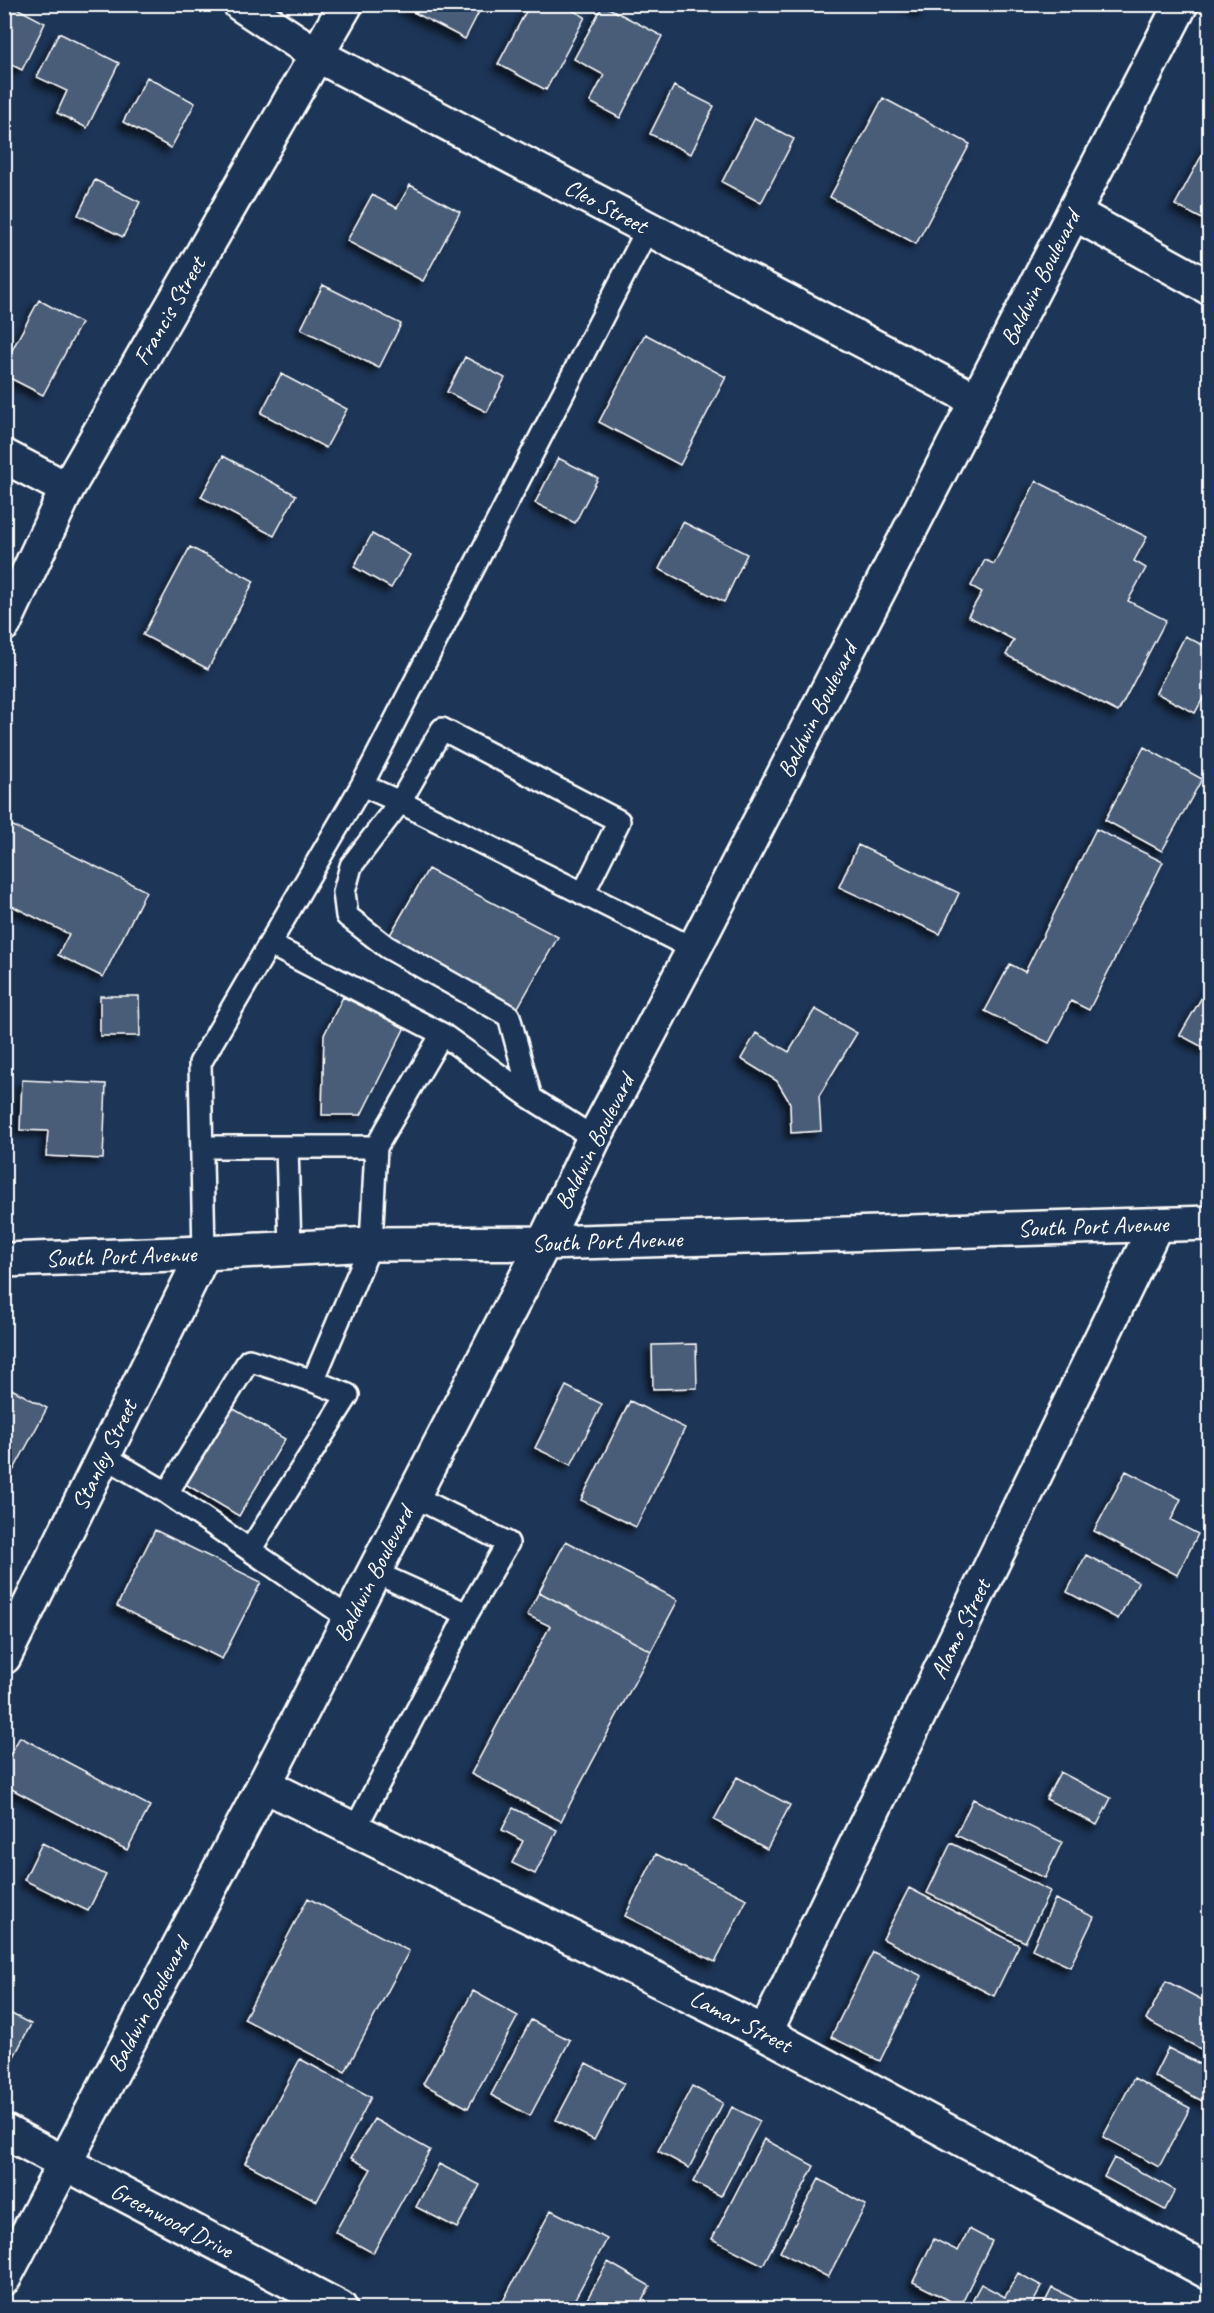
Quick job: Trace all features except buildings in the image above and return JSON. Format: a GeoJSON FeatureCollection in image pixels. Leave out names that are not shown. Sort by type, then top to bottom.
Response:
{"type":"FeatureCollection","features":[{"type":"Feature","properties":{"kind":"street","name":"Cleo Street"},"geometry":{"type":"LineString","coordinates":[[240,4],[317,55],[976,400]]}},
{"type":"Feature","properties":{"kind":"street","name":"Francis Street"},"geometry":{"type":"LineString","coordinates":[[4,624],[66,489],[346,4]]}},
{"type":"Feature","properties":{"kind":"street","name":"Baldwin Boulevard"},"geometry":{"type":"LineString","coordinates":[[4,2277],[350,1619],[543,1243],[594,1138],[694,949],[1181,4]]}},
{"type":"Feature","properties":{"kind":"street"},"geometry":{"type":"LineString","coordinates":[[1074,213],[1209,288]]}},
{"type":"Feature","properties":{"kind":"street"},"geometry":{"type":"LineString","coordinates":[[4,456],[66,489]]}},
{"type":"Feature","properties":{"kind":"street","name":"South Port Avenue"},"geometry":{"type":"LineString","coordinates":[[4,1260],[371,1244],[543,1243],[1209,1223]]}},
{"type":"Feature","properties":{"kind":"street","name":"Alamo Street"},"geometry":{"type":"LineString","coordinates":[[765,2032],[1156,1225]]}},
{"type":"Feature","properties":{"kind":"street","name":"Stanley Street"},"geometry":{"type":"LineString","coordinates":[[4,1657],[204,1253]]}},
{"type":"Feature","properties":{"kind":"street","name":"Lamar Street"},"geometry":{"type":"LineString","coordinates":[[264,1785],[765,2032],[1209,2273]]}},
{"type":"Feature","properties":{"kind":"street","name":"Greenwood Drive"},"geometry":{"type":"LineString","coordinates":[[4,2131],[340,2308]]}},
{"type":"Feature","properties":{"kind":"lane"},"geometry":{"type":"LineString","coordinates":[[204,1253],[200,1063],[271,945],[362,785],[648,228]]}},
{"type":"Feature","properties":{"kind":"lane"},"geometry":{"type":"LineString","coordinates":[[531,1098],[509,1016],[387,947],[347,916],[344,892],[351,866],[376,830],[400,802],[442,729],[619,821],[584,894]]}},
{"type":"Feature","properties":{"kind":"lane"},"geometry":{"type":"LineString","coordinates":[[362,785],[694,949]]}},
{"type":"Feature","properties":{"kind":"lane"},"geometry":{"type":"LineString","coordinates":[[271,945],[442,1034],[531,1098],[594,1138]]}},
{"type":"Feature","properties":{"kind":"lane"},"geometry":{"type":"LineString","coordinates":[[313,1381],[371,1244],[376,1147],[442,1034]]}},
{"type":"Feature","properties":{"kind":"lane"},"geometry":{"type":"LineString","coordinates":[[202,1147],[376,1147]]}},
{"type":"Feature","properties":{"kind":"lane"},"geometry":{"type":"LineString","coordinates":[[287,1147],[290,1249]]}},
{"type":"Feature","properties":{"kind":"lane"},"geometry":{"type":"LineString","coordinates":[[167,1493],[249,1360],[348,1395],[250,1550]]}},
{"type":"Feature","properties":{"kind":"lane"},"geometry":{"type":"LineString","coordinates":[[104,1456],[167,1493],[350,1619]]}},
{"type":"Feature","properties":{"kind":"lane"},"geometry":{"type":"LineString","coordinates":[[355,1829],[467,1614],[507,1543],[413,1496]]}},
{"type":"Feature","properties":{"kind":"lane"},"geometry":{"type":"LineString","coordinates":[[374,1572],[467,1614]]}}]}
